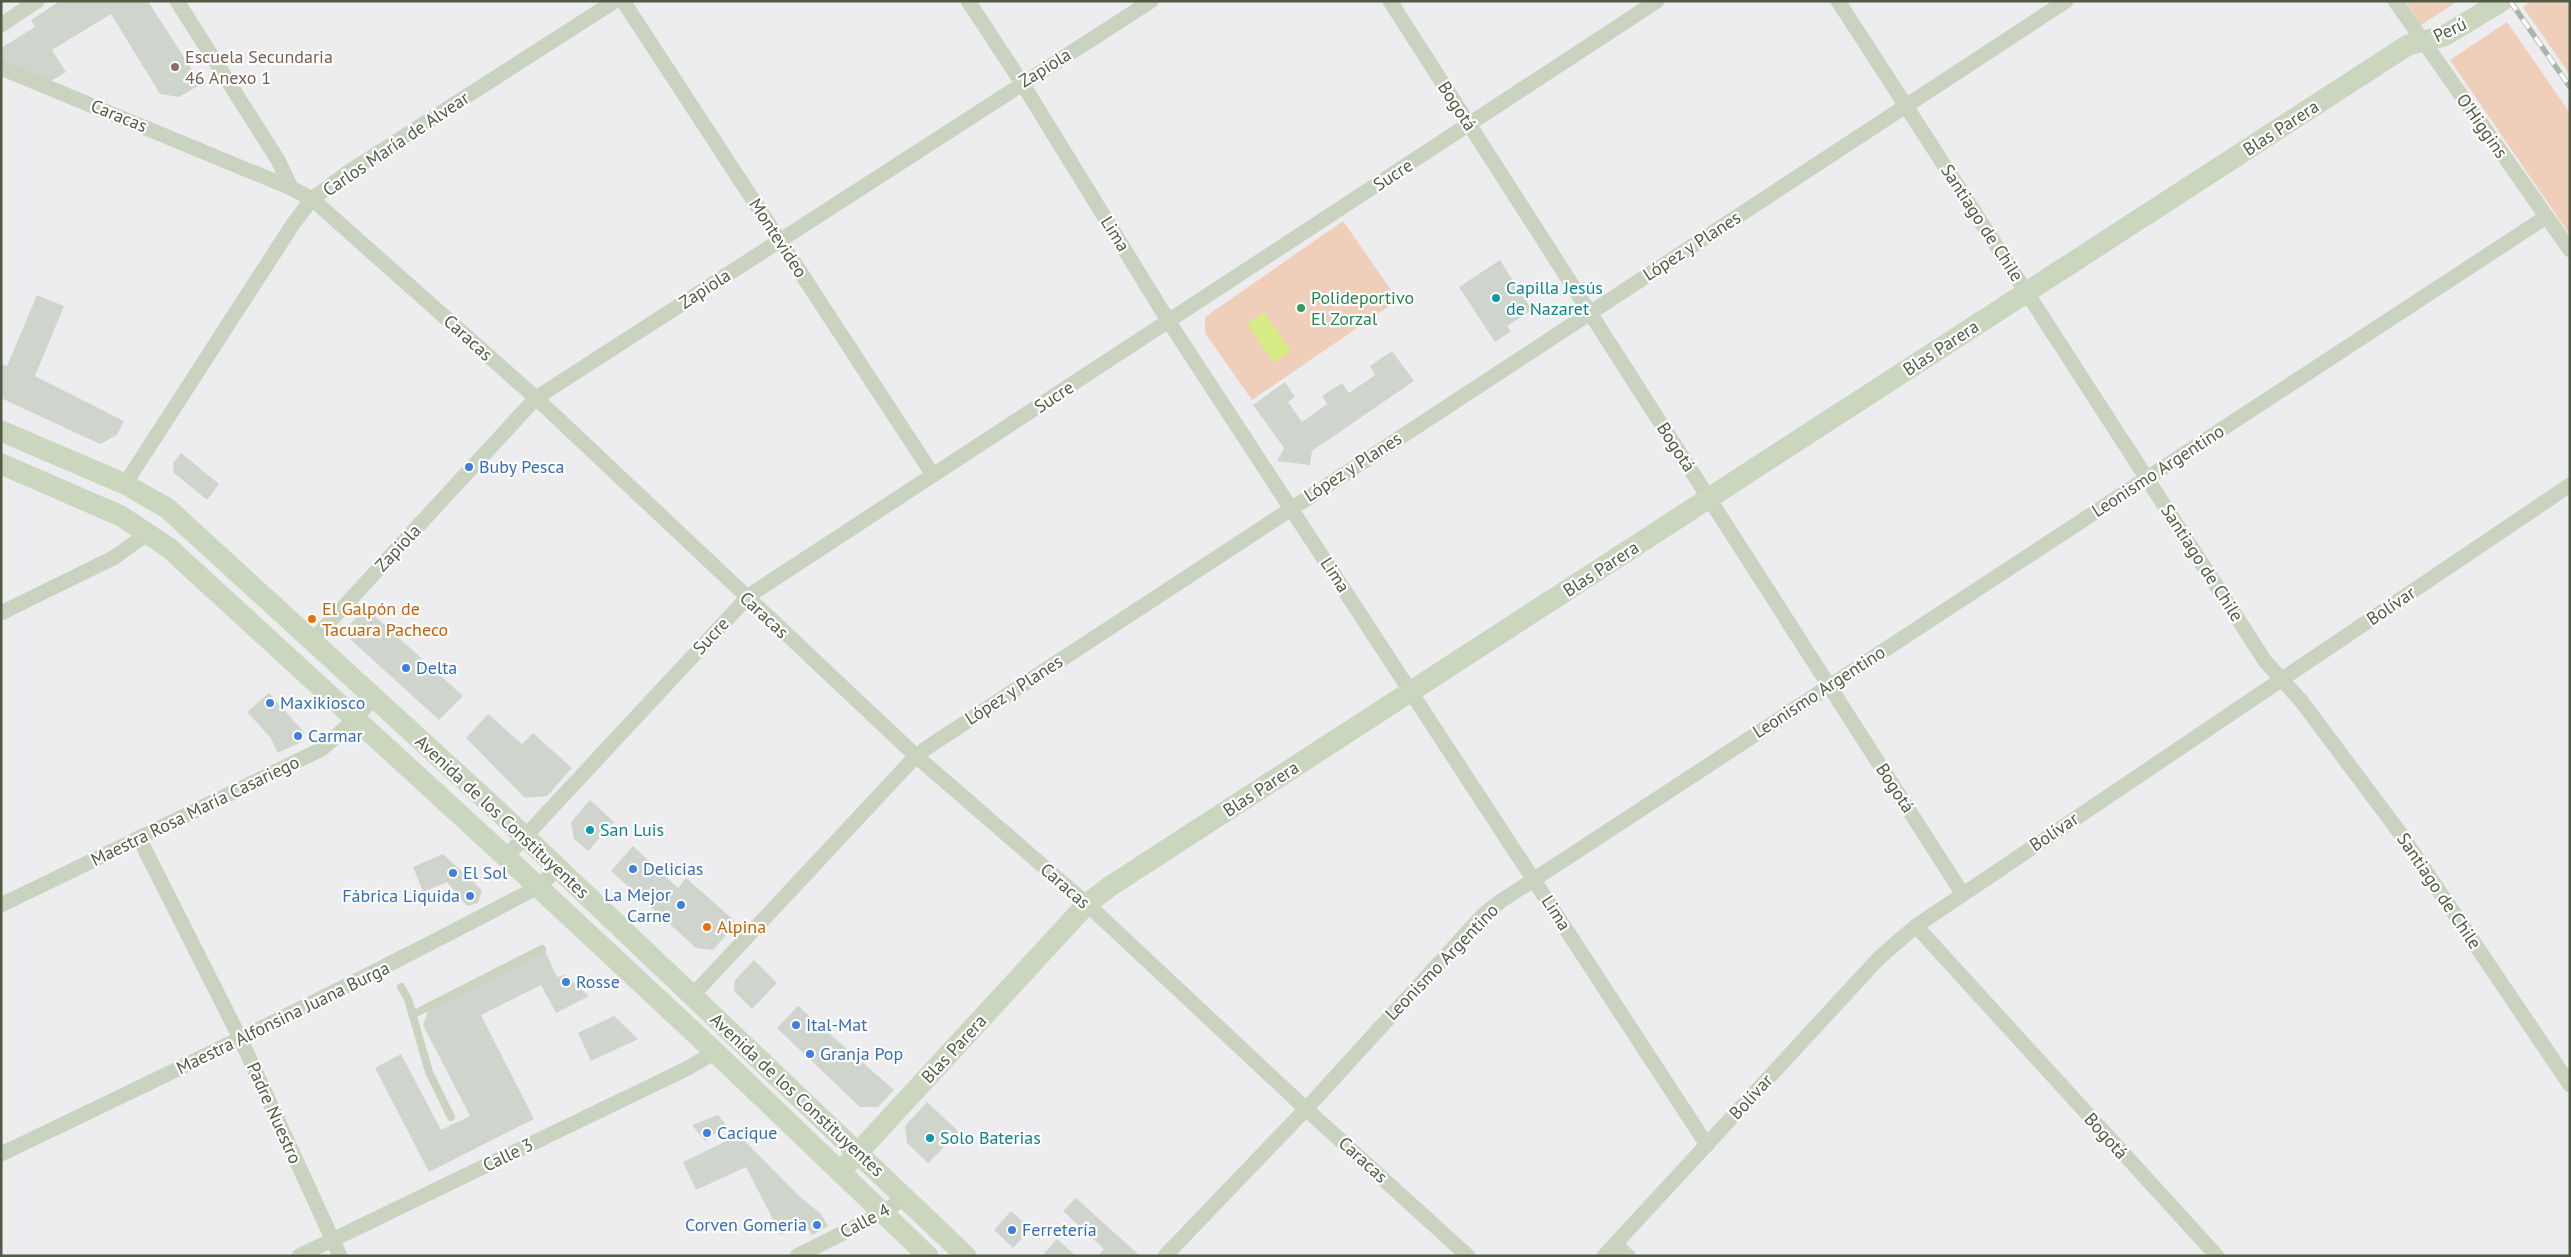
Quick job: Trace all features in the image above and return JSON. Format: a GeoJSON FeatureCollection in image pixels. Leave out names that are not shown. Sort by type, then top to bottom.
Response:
{"type":"FeatureCollection","features":[{"type":"Feature","properties":{"kind":"main road","name":"Perú"},"geometry":{"type":"LineString","coordinates":[[2422,42],[2444,36],[2502,1]]}},
{"type":"Feature","properties":{"kind":"main road","name":"Blas Parera"},"geometry":{"type":"LineString","coordinates":[[841,1171],[1087,904],[1109,887],[2408,45],[2422,42]]}},
{"type":"Feature","properties":{"kind":"main road","name":"Avenida de los Constituyentes"},"geometry":{"type":"LineString","coordinates":[[1,431],[124,484],[167,508],[374,696],[525,837],[966,1256]]}},
{"type":"Feature","properties":{"kind":"main road","name":"Avenida de los Constituyentes"},"geometry":{"type":"LineString","coordinates":[[1,464],[121,516],[148,533],[198,573],[715,1052],[928,1256]]}},
{"type":"Feature","properties":{"kind":"street"},"geometry":{"type":"LineString","coordinates":[[1,25],[37,1]]}},
{"type":"Feature","properties":{"kind":"street"},"geometry":{"type":"LineString","coordinates":[[177,1],[278,160],[291,188]]}},
{"type":"Feature","properties":{"kind":"street","name":"Carlos María de Alvear"},"geometry":{"type":"LineString","coordinates":[[124,484],[294,224],[312,200],[347,173],[615,1]]}},
{"type":"Feature","properties":{"kind":"street","name":"Montevideo"},"geometry":{"type":"LineString","coordinates":[[623,1],[933,475]]}},
{"type":"Feature","properties":{"kind":"street","name":"Lima"},"geometry":{"type":"LineString","coordinates":[[968,1],[1022,83],[1169,322],[1707,1144]]}},
{"type":"Feature","properties":{"kind":"street","name":"Zapiola"},"geometry":{"type":"LineString","coordinates":[[313,640],[536,398],[1150,1]]}},
{"type":"Feature","properties":{"kind":"street","name":"Bogotá"},"geometry":{"type":"LineString","coordinates":[[1390,1],[1962,892]]}},
{"type":"Feature","properties":{"kind":"street","name":"Sucre"},"geometry":{"type":"LineString","coordinates":[[506,857],[746,598],[1657,1]]}},
{"type":"Feature","properties":{"kind":"street","name":"Santiago de Chile"},"geometry":{"type":"LineString","coordinates":[[1838,1],[2265,661],[2281,681],[2302,702],[2400,833],[2570,1085]]}},
{"type":"Feature","properties":{"kind":"street","name":"López y Planes"},"geometry":{"type":"LineString","coordinates":[[692,996],[916,756],[1291,508],[2066,1]]}},
{"type":"Feature","properties":{"kind":"street","name":"O'Higgins"},"geometry":{"type":"LineString","coordinates":[[2395,1],[2570,250]]}},
{"type":"Feature","properties":{"kind":"street","name":"Caracas"},"geometry":{"type":"LineString","coordinates":[[1,68],[291,188],[312,200],[536,398],[746,598],[916,756],[1087,904],[1306,1109],[1468,1256]]}},
{"type":"Feature","properties":{"kind":"street","name":"Leonismo Argentino"},"geometry":{"type":"LineString","coordinates":[[1165,1256],[1306,1109],[1483,915],[1534,878],[2546,217]]}},
{"type":"Feature","properties":{"kind":"street","name":"Bolívar"},"geometry":{"type":"LineString","coordinates":[[1604,1256],[1879,958],[1916,926],[1962,892],[2281,681],[2570,485]]}},
{"type":"Feature","properties":{"kind":"street"},"geometry":{"type":"LineString","coordinates":[[1,613],[116,557],[148,533]]}},
{"type":"Feature","properties":{"kind":"street","name":"Maestra Rosa María Casariego"},"geometry":{"type":"LineString","coordinates":[[1,905],[322,748],[356,718],[374,696]]}},
{"type":"Feature","properties":{"kind":"street","name":"Padre Nuestro"},"geometry":{"type":"LineString","coordinates":[[139,838],[241,1040],[331,1240],[340,1256]]}},
{"type":"Feature","properties":{"kind":"street","name":"Maestra Alfonsina Juana Burga"},"geometry":{"type":"LineString","coordinates":[[1,1154],[241,1040],[538,887],[557,869]]}},
{"type":"Feature","properties":{"kind":"street","name":"Bogotá"},"geometry":{"type":"LineString","coordinates":[[1916,926],[2217,1256]]}},
{"type":"Feature","properties":{"kind":"street","name":"Calle 3"},"geometry":{"type":"LineString","coordinates":[[299,1256],[686,1069],[715,1052]]}},
{"type":"Feature","properties":{"kind":"street","name":"Calle 4"},"geometry":{"type":"LineString","coordinates":[[796,1256],[883,1213],[905,1197]]}},
{"type":"Feature","properties":{"kind":"street"},"geometry":{"type":"LineString","coordinates":[[1615,1244],[1628,1256]]}},
{"type":"Feature","properties":{"kind":"lane"},"geometry":{"type":"LineString","coordinates":[[412,1015],[542,949]]}},
{"type":"Feature","properties":{"kind":"lane"},"geometry":{"type":"LineString","coordinates":[[401,987],[408,999],[429,1072],[451,1118]]}},
{"type":"Feature","properties":{"kind":"shaded area"},"geometry":{"type":"Polygon","coordinates":[[[2405,1],[2458,1],[2421,25],[2405,1]]]}},
{"type":"Feature","properties":{"kind":"shaded area"},"geometry":{"type":"Polygon","coordinates":[[[2532,1],[2570,1],[2570,75],[2523,7],[2532,1]]]}},
{"type":"Feature","properties":{"kind":"shaded area"},"geometry":{"type":"Polygon","coordinates":[[[2507,22],[2570,113],[2570,235],[2450,60],[2507,22]]]}},
{"type":"Feature","properties":{"kind":"shaded area","name":"Polideportivo El Zorzal"},"geometry":{"type":"Polygon","coordinates":[[[1343,221],[1398,300],[1252,400],[1205,333],[1205,317],[1343,221]]]}},
{"type":"Feature","properties":{"kind":"shaded area"},"geometry":{"type":"Polygon","coordinates":[[[1264,312],[1291,351],[1274,363],[1247,324],[1264,312]]]}},
{"type":"Feature","properties":{"kind":"building"},"geometry":{"type":"Polygon","coordinates":[[[60,1],[148,1],[201,84],[179,97],[160,94],[111,14],[52,50],[66,72],[51,81],[1,61],[1,48],[35,27],[31,20],[60,1]]]}},
{"type":"Feature","properties":{"kind":"building","name":"Capilla Jesús de Nazaret"},"geometry":{"type":"Polygon","coordinates":[[[1500,260],[1532,310],[1507,326],[1511,331],[1495,342],[1459,287],[1500,260]]]}},
{"type":"Feature","properties":{"kind":"building"},"geometry":{"type":"Polygon","coordinates":[[[37,295],[64,306],[35,376],[124,421],[117,435],[100,444],[1,398],[1,364],[7,366],[37,295]]]}},
{"type":"Feature","properties":{"kind":"building"},"geometry":{"type":"Polygon","coordinates":[[[1392,351],[1414,381],[1312,451],[1310,465],[1277,461],[1284,448],[1253,405],[1285,382],[1295,397],[1288,402],[1302,422],[1327,404],[1322,396],[1342,383],[1349,393],[1375,375],[1370,366],[1392,351]]]}},
{"type":"Feature","properties":{"kind":"building"},"geometry":{"type":"Polygon","coordinates":[[[181,453],[219,484],[207,500],[174,473],[173,463],[181,453]]]}},
{"type":"Feature","properties":{"kind":"building","name":"Delta"},"geometry":{"type":"Polygon","coordinates":[[[366,608],[463,696],[439,720],[350,639],[350,624],[366,608]]]}},
{"type":"Feature","properties":{"kind":"building"},"geometry":{"type":"Polygon","coordinates":[[[269,693],[304,732],[301,742],[278,753],[270,737],[247,712],[269,693]]]}},
{"type":"Feature","properties":{"kind":"building"},"geometry":{"type":"Polygon","coordinates":[[[488,714],[522,744],[533,733],[572,768],[547,796],[525,798],[466,738],[488,714]]]}},
{"type":"Feature","properties":{"kind":"building","name":"San Luis"},"geometry":{"type":"Polygon","coordinates":[[[590,800],[614,822],[588,851],[574,839],[571,822],[590,800]]]}},
{"type":"Feature","properties":{"kind":"building"},"geometry":{"type":"Polygon","coordinates":[[[633,846],[678,888],[686,878],[737,923],[713,950],[696,948],[611,871],[633,846]]]}},
{"type":"Feature","properties":{"kind":"building"},"geometry":{"type":"Polygon","coordinates":[[[443,854],[482,890],[478,903],[467,906],[447,882],[423,892],[413,867],[443,854]]]}},
{"type":"Feature","properties":{"kind":"building"},"geometry":{"type":"Polygon","coordinates":[[[545,951],[557,977],[565,975],[589,996],[556,1013],[541,985],[481,1015],[534,1119],[429,1172],[375,1068],[401,1054],[441,1130],[470,1116],[423,1025],[428,1011],[545,951]]]}},
{"type":"Feature","properties":{"kind":"building"},"geometry":{"type":"Polygon","coordinates":[[[754,960],[777,983],[752,1009],[734,991],[735,980],[754,960]]]}},
{"type":"Feature","properties":{"kind":"building"},"geometry":{"type":"Polygon","coordinates":[[[798,1006],[894,1090],[878,1107],[860,1107],[777,1028],[798,1006]]]}},
{"type":"Feature","properties":{"kind":"building"},"geometry":{"type":"Polygon","coordinates":[[[614,1016],[638,1039],[591,1061],[578,1033],[614,1016]]]}},
{"type":"Feature","properties":{"kind":"building","name":"Solo Baterias"},"geometry":{"type":"Polygon","coordinates":[[[927,1102],[959,1132],[928,1163],[907,1143],[905,1126],[927,1102]]]}},
{"type":"Feature","properties":{"kind":"building","name":"Cacique"},"geometry":{"type":"Polygon","coordinates":[[[718,1115],[726,1125],[705,1141],[692,1125],[718,1115]]]}},
{"type":"Feature","properties":{"kind":"building"},"geometry":{"type":"Polygon","coordinates":[[[739,1135],[798,1195],[821,1214],[828,1226],[812,1235],[805,1223],[781,1235],[746,1167],[696,1190],[683,1162],[739,1135]]]}},
{"type":"Feature","properties":{"kind":"building"},"geometry":{"type":"Polygon","coordinates":[[[1076,1198],[1140,1256],[1098,1256],[1104,1249],[1063,1211],[1076,1198]]]}},
{"type":"Feature","properties":{"kind":"building","name":"Ferretería"},"geometry":{"type":"Polygon","coordinates":[[[1011,1211],[1031,1229],[1013,1248],[994,1230],[1011,1211]]]}},
{"type":"Feature","properties":{"kind":"building"},"geometry":{"type":"Polygon","coordinates":[[[1057,1239],[1076,1256],[1042,1256],[1057,1239]]]}},
{"type":"Feature","properties":{"kind":"railway"},"geometry":{"type":"LineString","coordinates":[[2510,1],[2570,87]]}},
{"type":"Feature","properties":{"kind":"place","name":"Escuela Secundaria 46 Anexo 1"},"geometry":{"type":"Point","coordinates":[175,67]}},
{"type":"Feature","properties":{"kind":"place","name":"Capilla Jesús de Nazaret"},"geometry":{"type":"Point","coordinates":[1496,298]}},
{"type":"Feature","properties":{"kind":"place","name":"Polideportivo El Zorzal"},"geometry":{"type":"Point","coordinates":[1301,308]}},
{"type":"Feature","properties":{"kind":"place","name":"Buby Pesca"},"geometry":{"type":"Point","coordinates":[469,467]}},
{"type":"Feature","properties":{"kind":"place","name":"El Galpón de Tacuara Pacheco"},"geometry":{"type":"Point","coordinates":[312,619]}},
{"type":"Feature","properties":{"kind":"place","name":"Delta"},"geometry":{"type":"Point","coordinates":[406,668]}},
{"type":"Feature","properties":{"kind":"place","name":"Maxikiosco"},"geometry":{"type":"Point","coordinates":[270,703]}},
{"type":"Feature","properties":{"kind":"place","name":"Carmar"},"geometry":{"type":"Point","coordinates":[298,736]}},
{"type":"Feature","properties":{"kind":"place","name":"San Luis"},"geometry":{"type":"Point","coordinates":[590,830]}},
{"type":"Feature","properties":{"kind":"place","name":"Delicias"},"geometry":{"type":"Point","coordinates":[633,869]}},
{"type":"Feature","properties":{"kind":"place","name":"El Sol"},"geometry":{"type":"Point","coordinates":[453,873]}},
{"type":"Feature","properties":{"kind":"place","name":"Fábrica Liquida"},"geometry":{"type":"Point","coordinates":[470,896]}},
{"type":"Feature","properties":{"kind":"place","name":"La Mejor Carne"},"geometry":{"type":"Point","coordinates":[681,905]}},
{"type":"Feature","properties":{"kind":"place","name":"Alpina"},"geometry":{"type":"Point","coordinates":[707,927]}},
{"type":"Feature","properties":{"kind":"place","name":"Rosse"},"geometry":{"type":"Point","coordinates":[566,982]}},
{"type":"Feature","properties":{"kind":"place","name":"Ital-Mat"},"geometry":{"type":"Point","coordinates":[796,1025]}},
{"type":"Feature","properties":{"kind":"place","name":"Granja Pop"},"geometry":{"type":"Point","coordinates":[810,1054]}},
{"type":"Feature","properties":{"kind":"place","name":"Cacique"},"geometry":{"type":"Point","coordinates":[707,1133]}},
{"type":"Feature","properties":{"kind":"place","name":"Solo Baterias"},"geometry":{"type":"Point","coordinates":[930,1138]}},
{"type":"Feature","properties":{"kind":"place","name":"Corven Gomeria"},"geometry":{"type":"Point","coordinates":[817,1225]}},
{"type":"Feature","properties":{"kind":"place","name":"Ferretería"},"geometry":{"type":"Point","coordinates":[1012,1230]}}]}
